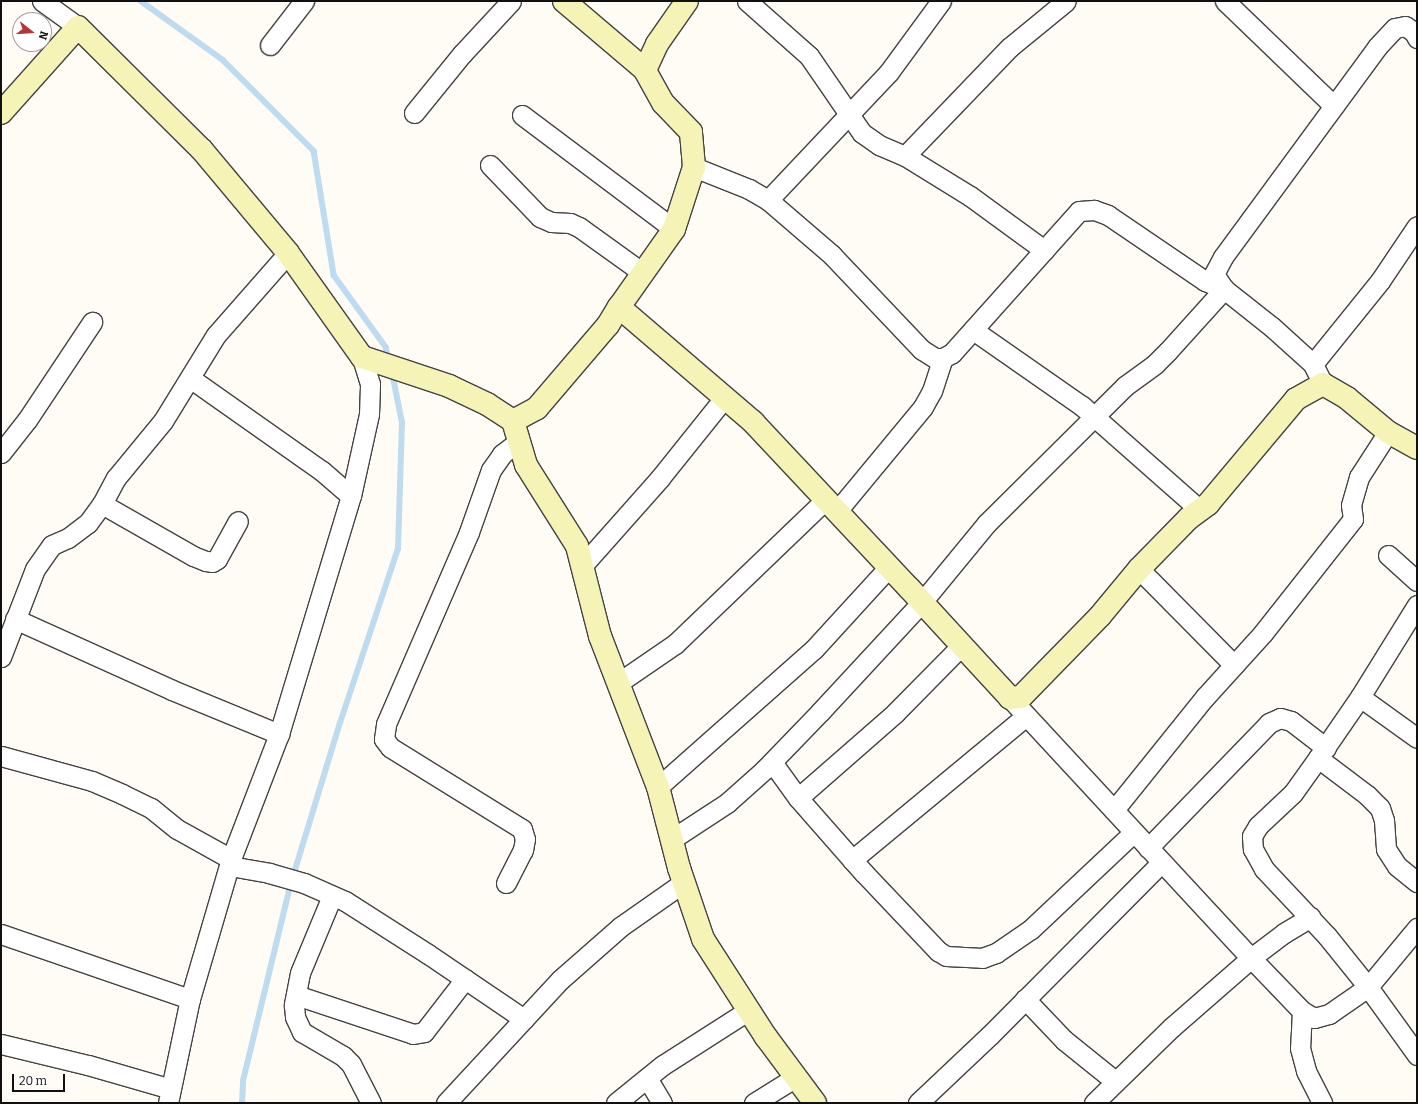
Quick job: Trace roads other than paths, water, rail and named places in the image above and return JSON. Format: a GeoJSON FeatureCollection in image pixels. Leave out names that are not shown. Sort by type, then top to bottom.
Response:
{"type":"FeatureCollection","features":[{"type":"Feature","properties":{"kind":"street"},"geometry":{"type":"LineString","coordinates":[[1,1044],[88,1065],[170,1096],[190,999],[230,862],[279,734],[351,496],[369,414],[370,384],[362,357],[288,253],[202,150],[78,27],[42,1]]}},
{"type":"Feature","properties":{"kind":"street"},"geometry":{"type":"LineString","coordinates":[[270,45],[304,1]]}},
{"type":"Feature","properties":{"kind":"street"},"geometry":{"type":"LineString","coordinates":[[414,112],[462,54],[512,1]]}},
{"type":"Feature","properties":{"kind":"street"},"geometry":{"type":"LineString","coordinates":[[514,421],[537,408],[608,326],[619,307],[674,229],[694,168],[691,132],[663,103],[645,70],[564,1]]}},
{"type":"Feature","properties":{"kind":"street"},"geometry":{"type":"LineString","coordinates":[[645,70],[657,44],[687,1]]}},
{"type":"Feature","properties":{"kind":"street"},"geometry":{"type":"LineString","coordinates":[[747,1],[809,56],[862,133],[879,145],[905,156],[970,196],[1044,250]]}},
{"type":"Feature","properties":{"kind":"street"},"geometry":{"type":"LineString","coordinates":[[768,200],[890,72],[941,1]]}},
{"type":"Feature","properties":{"kind":"street"},"geometry":{"type":"LineString","coordinates":[[905,156],[1010,47],[1032,27],[1066,1]]}},
{"type":"Feature","properties":{"kind":"street"},"geometry":{"type":"LineString","coordinates":[[1225,1],[1334,106]]}},
{"type":"Feature","properties":{"kind":"street"},"geometry":{"type":"LineString","coordinates":[[1224,289],[1214,274],[1223,257],[1378,47],[1395,28],[1406,26],[1414,32],[1417,38]]}},
{"type":"Feature","properties":{"kind":"street"},"geometry":{"type":"LineString","coordinates":[[1,113],[78,27]]}},
{"type":"Feature","properties":{"kind":"street"},"geometry":{"type":"LineString","coordinates":[[522,115],[674,229]]}},
{"type":"Feature","properties":{"kind":"street"},"geometry":{"type":"LineString","coordinates":[[490,165],[540,217],[551,222],[570,223],[579,227],[643,273]]}},
{"type":"Feature","properties":{"kind":"street"},"geometry":{"type":"LineString","coordinates":[[694,168],[749,189],[768,200],[832,255],[922,350],[935,358],[943,358],[952,353],[1079,211],[1094,210],[1108,215],[1205,281],[1224,289],[1272,327],[1313,364],[1323,384],[1347,398],[1388,432],[1417,448]]}},
{"type":"Feature","properties":{"kind":"street"},"geometry":{"type":"LineString","coordinates":[[1313,364],[1380,281],[1417,226]]}},
{"type":"Feature","properties":{"kind":"street"},"geometry":{"type":"LineString","coordinates":[[1,657],[35,569],[52,545],[68,538],[88,523],[102,504],[116,478],[163,422],[216,335],[288,253]]}},
{"type":"Feature","properties":{"kind":"street"},"geometry":{"type":"LineString","coordinates":[[672,839],[727,803],[772,762],[922,602],[986,524],[1093,416],[1125,386],[1160,359],[1224,289]]}},
{"type":"Feature","properties":{"kind":"street"},"geometry":{"type":"LineString","coordinates":[[619,307],[753,422],[962,645],[1148,848],[1302,1011],[1314,1018],[1329,1014],[1368,987],[1417,928]]}},
{"type":"Feature","properties":{"kind":"street"},"geometry":{"type":"LineString","coordinates":[[1,453],[27,420],[92,322]]}},
{"type":"Feature","properties":{"kind":"street"},"geometry":{"type":"LineString","coordinates":[[974,330],[1082,406],[1200,510]]}},
{"type":"Feature","properties":{"kind":"street"},"geometry":{"type":"LineString","coordinates":[[362,357],[449,386],[487,404],[514,421],[526,465],[577,546],[600,636],[658,787],[684,882],[704,939],[749,1010],[814,1103]]}},
{"type":"Feature","properties":{"kind":"street"},"geometry":{"type":"LineString","coordinates":[[618,683],[675,644],[831,505],[923,407],[932,391],[943,358]]}},
{"type":"Feature","properties":{"kind":"street"},"geometry":{"type":"LineString","coordinates":[[190,378],[322,471],[351,496]]}},
{"type":"Feature","properties":{"kind":"street"},"geometry":{"type":"LineString","coordinates":[[1010,698],[1021,697],[1100,616],[1139,569],[1189,518],[1200,510],[1229,481],[1296,399],[1323,384]]}},
{"type":"Feature","properties":{"kind":"street"},"geometry":{"type":"LineString","coordinates":[[582,566],[660,478],[724,398]]}},
{"type":"Feature","properties":{"kind":"street"},"geometry":{"type":"LineString","coordinates":[[1114,810],[1205,697],[1263,633],[1353,520],[1351,505],[1359,477],[1388,432]]}},
{"type":"Feature","properties":{"kind":"street"},"geometry":{"type":"LineString","coordinates":[[506,883],[523,850],[525,839],[522,829],[390,747],[384,738],[386,724],[469,532],[491,470],[502,454],[519,442]]}},
{"type":"Feature","properties":{"kind":"street"},"geometry":{"type":"LineString","coordinates":[[102,504],[193,556],[212,562],[217,559],[238,521]]}},
{"type":"Feature","properties":{"kind":"street"},"geometry":{"type":"LineString","coordinates":[[1388,555],[1417,581]]}},
{"type":"Feature","properties":{"kind":"street"},"geometry":{"type":"LineString","coordinates":[[658,787],[814,648],[889,567]]}},
{"type":"Feature","properties":{"kind":"street"},"geometry":{"type":"LineString","coordinates":[[1139,569],[1234,665]]}},
{"type":"Feature","properties":{"kind":"street"},"geometry":{"type":"LineString","coordinates":[[1417,604],[1360,697],[1322,753],[1293,793],[1258,826],[1252,836],[1253,849],[1264,869],[1311,917],[1368,987],[1417,1055]]}},
{"type":"Feature","properties":{"kind":"street"},"geometry":{"type":"LineString","coordinates":[[15,619],[172,690],[279,734]]}},
{"type":"Feature","properties":{"kind":"street"},"geometry":{"type":"LineString","coordinates":[[798,798],[895,713],[962,645]]}},
{"type":"Feature","properties":{"kind":"street"},"geometry":{"type":"LineString","coordinates":[[1360,697],[1417,738]]}},
{"type":"Feature","properties":{"kind":"street"},"geometry":{"type":"LineString","coordinates":[[852,860],[1026,716]]}},
{"type":"Feature","properties":{"kind":"street"},"geometry":{"type":"LineString","coordinates":[[1148,848],[1269,723],[1280,718],[1291,721],[1322,753],[1380,808],[1384,820],[1386,849],[1397,866],[1417,882]]}},
{"type":"Feature","properties":{"kind":"street"},"geometry":{"type":"LineString","coordinates":[[1,756],[92,781],[151,808],[177,829],[230,862],[304,883],[344,901],[524,1019]]}},
{"type":"Feature","properties":{"kind":"street"},"geometry":{"type":"LineString","coordinates":[[772,762],[798,798],[852,860],[938,951],[946,956],[982,958],[996,953],[1031,929],[1134,832]]}},
{"type":"Feature","properties":{"kind":"street"},"geometry":{"type":"LineString","coordinates":[[918,1103],[1025,1000],[1162,863]]}},
{"type":"Feature","properties":{"kind":"street"},"geometry":{"type":"LineString","coordinates":[[446,1103],[561,979],[620,927],[684,882]]}},
{"type":"Feature","properties":{"kind":"street"},"geometry":{"type":"LineString","coordinates":[[332,896],[300,973],[294,1005],[295,1017],[302,1032],[342,1056],[351,1064],[371,1103]]}},
{"type":"Feature","properties":{"kind":"street"},"geometry":{"type":"LineString","coordinates":[[1094,1103],[1172,1027],[1251,958],[1284,933],[1311,917]]}},
{"type":"Feature","properties":{"kind":"street"},"geometry":{"type":"LineString","coordinates":[[1,934],[190,999]]}},
{"type":"Feature","properties":{"kind":"street"},"geometry":{"type":"LineString","coordinates":[[296,996],[413,1034],[424,1032],[465,979]]}},
{"type":"Feature","properties":{"kind":"street"},"geometry":{"type":"LineString","coordinates":[[1025,1000],[1064,1040],[1115,1081]]}},
{"type":"Feature","properties":{"kind":"street"},"geometry":{"type":"LineString","coordinates":[[616,1103],[663,1065],[749,1010]]}},
{"type":"Feature","properties":{"kind":"street"},"geometry":{"type":"LineString","coordinates":[[1302,1011],[1300,1048],[1306,1071],[1322,1103]]}},
{"type":"Feature","properties":{"kind":"street"},"geometry":{"type":"LineString","coordinates":[[754,1103],[796,1077]]}},
{"type":"Feature","properties":{"kind":"street"},"geometry":{"type":"LineString","coordinates":[[647,1078],[662,1103]]}},
{"type":"Feature","properties":{"kind":"waterway"},"geometry":{"type":"LineString","coordinates":[[141,1],[223,60],[314,151],[334,275],[386,347],[389,361]]}},
{"type":"Feature","properties":{"kind":"waterway"},"geometry":{"type":"LineString","coordinates":[[242,1103],[243,1081],[291,883],[340,723],[398,549],[402,423],[392,373]]}}]}
